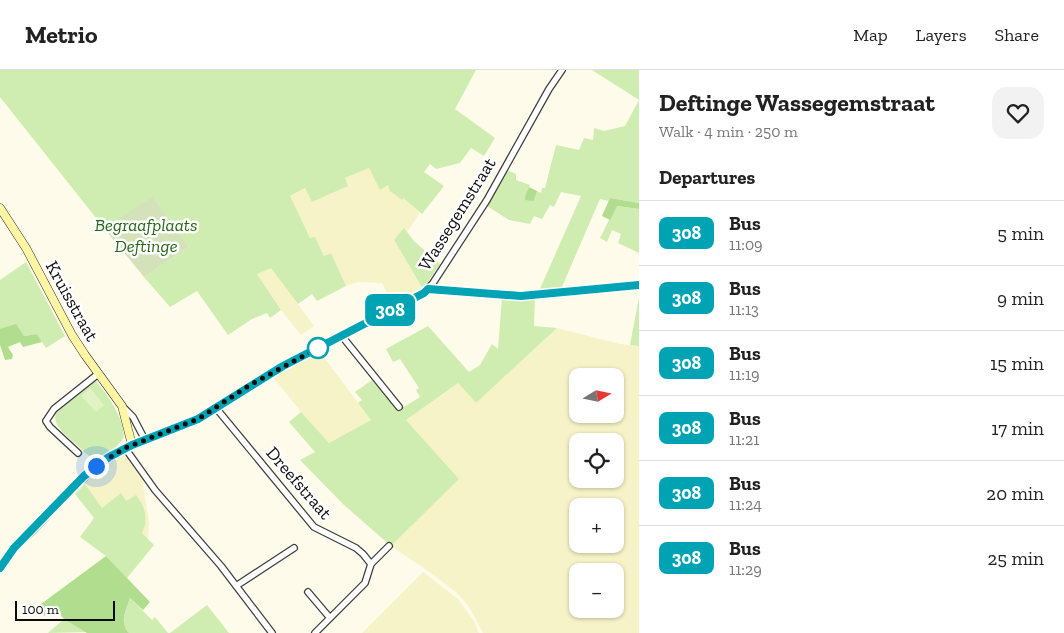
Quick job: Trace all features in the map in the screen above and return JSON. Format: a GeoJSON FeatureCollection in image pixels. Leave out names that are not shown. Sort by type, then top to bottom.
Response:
{"type":"FeatureCollection","features":[{"type":"Feature","properties":{"kind":"street","name":"Wassegemstraat"},"geometry":{"type":"LineString","coordinates":[[145,440],[198,419],[261,379],[341,335],[424,293],[487,200],[549,89],[562,70]]}},
{"type":"Feature","properties":{"kind":"street","name":"Kruisstraat"},"geometry":{"type":"LineString","coordinates":[[0,208],[26,248],[72,335],[98,374],[133,418],[145,440]]}},
{"type":"Feature","properties":{"kind":"street"},"geometry":{"type":"LineString","coordinates":[[428,289],[521,296],[639,285]]}},
{"type":"Feature","properties":{"kind":"street"},"geometry":{"type":"LineString","coordinates":[[341,335],[399,407]]}},
{"type":"Feature","properties":{"kind":"street"},"geometry":{"type":"LineString","coordinates":[[78,453],[46,421],[54,409],[98,374]]}},
{"type":"Feature","properties":{"kind":"street","name":"Kruisstraat"},"geometry":{"type":"LineString","coordinates":[[122,406],[128,446]]}},
{"type":"Feature","properties":{"kind":"street","name":"Dreefstraat"},"geometry":{"type":"LineString","coordinates":[[216,408],[314,527],[356,548],[371,564]]}},
{"type":"Feature","properties":{"kind":"street"},"geometry":{"type":"LineString","coordinates":[[0,568],[2,559],[84,476],[109,457],[128,446],[145,440]]}},
{"type":"Feature","properties":{"kind":"street"},"geometry":{"type":"LineString","coordinates":[[128,446],[155,490],[221,566],[272,633]]}},
{"type":"Feature","properties":{"kind":"street"},"geometry":{"type":"LineString","coordinates":[[315,633],[365,583],[371,564],[389,546]]}},
{"type":"Feature","properties":{"kind":"street"},"geometry":{"type":"LineString","coordinates":[[236,586],[294,548]]}},
{"type":"Feature","properties":{"kind":"street"},"geometry":{"type":"LineString","coordinates":[[308,592],[330,618]]}},
{"type":"Feature","properties":{"kind":"shaded area"},"geometry":{"type":"Polygon","coordinates":[[[369,168],[380,189],[388,185],[420,213],[407,232],[404,229],[394,240],[423,289],[393,306],[382,283],[358,282],[346,286],[331,253],[324,256],[315,237],[311,239],[289,197],[305,188],[312,202],[348,186],[345,178],[369,168]]]}},
{"type":"Feature","properties":{"kind":"shaded area"},"geometry":{"type":"Polygon","coordinates":[[[271,267],[314,326],[301,335],[281,310],[257,274],[271,267]]]}},
{"type":"Feature","properties":{"kind":"shaded area"},"geometry":{"type":"Polygon","coordinates":[[[557,328],[620,344],[639,346],[639,633],[483,633],[469,607],[457,593],[391,546],[459,479],[406,420],[458,383],[476,403],[557,328]]]}},
{"type":"Feature","properties":{"kind":"shaded area"},"geometry":{"type":"Polygon","coordinates":[[[320,352],[371,420],[329,443],[273,377],[320,352]]]}},
{"type":"Feature","properties":{"kind":"shaded area"},"geometry":{"type":"Polygon","coordinates":[[[123,454],[142,478],[149,522],[148,539],[142,533],[144,528],[136,495],[126,501],[121,494],[102,508],[85,484],[95,473],[123,454]]]}},
{"type":"Feature","properties":{"kind":"shaded area"},"geometry":{"type":"Polygon","coordinates":[[[423,572],[458,599],[474,621],[479,633],[362,633],[423,572]]]}},
{"type":"Feature","properties":{"kind":"green space"},"geometry":{"type":"Polygon","coordinates":[[[0,70],[476,70],[455,109],[495,138],[484,156],[471,148],[460,163],[436,169],[430,164],[424,172],[444,186],[422,214],[403,198],[402,200],[390,191],[388,185],[380,190],[369,168],[345,178],[348,186],[312,202],[305,188],[290,196],[310,238],[315,237],[324,256],[331,253],[346,286],[317,301],[312,294],[298,304],[271,268],[257,274],[281,310],[270,318],[267,313],[252,319],[228,335],[197,291],[170,307],[144,277],[189,247],[152,198],[104,228],[0,97],[0,70]]]}},
{"type":"Feature","properties":{"kind":"green space"},"geometry":{"type":"Polygon","coordinates":[[[592,70],[639,70],[639,100],[592,70]]]}},
{"type":"Feature","properties":{"kind":"green space"},"geometry":{"type":"Polygon","coordinates":[[[639,100],[639,203],[610,198],[609,201],[600,199],[561,289],[539,291],[581,196],[561,192],[554,207],[550,205],[542,219],[534,216],[530,224],[509,220],[487,206],[507,170],[516,174],[516,180],[530,185],[525,196],[534,201],[537,191],[541,193],[542,188],[545,188],[556,145],[579,150],[584,138],[593,140],[594,128],[604,131],[625,126],[639,100]]]}},
{"type":"Feature","properties":{"kind":"green space"},"geometry":{"type":"Polygon","coordinates":[[[529,187],[537,191],[534,201],[525,200],[529,187]]]}},
{"type":"Feature","properties":{"kind":"green space","name":"Begraafplaats Deftinge"},"geometry":{"type":"Polygon","coordinates":[[[152,197],[189,247],[144,277],[104,228],[152,197]]]}},
{"type":"Feature","properties":{"kind":"green space"},"geometry":{"type":"Polygon","coordinates":[[[610,198],[639,203],[639,209],[617,206],[610,220],[602,216],[610,198]]]}},
{"type":"Feature","properties":{"kind":"green space"},"geometry":{"type":"Polygon","coordinates":[[[616,206],[639,209],[639,253],[618,243],[621,234],[612,230],[607,242],[600,238],[616,206]]]}},
{"type":"Feature","properties":{"kind":"green space"},"geometry":{"type":"Polygon","coordinates":[[[404,228],[414,241],[440,264],[423,289],[394,240],[404,228]]]}},
{"type":"Feature","properties":{"kind":"green space"},"geometry":{"type":"Polygon","coordinates":[[[26,262],[65,336],[46,348],[37,334],[24,336],[0,329],[0,280],[26,262]]]}},
{"type":"Feature","properties":{"kind":"green space"},"geometry":{"type":"Polygon","coordinates":[[[639,297],[639,346],[630,345],[639,297]]]}},
{"type":"Feature","properties":{"kind":"green space"},"geometry":{"type":"Polygon","coordinates":[[[502,298],[535,298],[534,326],[557,328],[476,403],[458,383],[406,420],[459,479],[391,546],[344,505],[300,460],[315,452],[289,422],[301,412],[329,443],[371,420],[358,403],[362,400],[355,392],[372,380],[399,410],[420,397],[416,390],[419,388],[400,359],[393,362],[386,349],[428,326],[469,372],[480,365],[492,344],[498,349],[502,298]]]}},
{"type":"Feature","properties":{"kind":"green space"},"geometry":{"type":"Polygon","coordinates":[[[16,324],[24,336],[37,334],[42,342],[23,347],[20,342],[8,347],[13,355],[12,359],[5,360],[0,345],[0,329],[16,324]]]}},
{"type":"Feature","properties":{"kind":"green space"},"geometry":{"type":"Polygon","coordinates":[[[94,381],[106,394],[114,407],[121,421],[124,437],[112,450],[96,459],[92,458],[62,432],[57,425],[55,416],[62,404],[94,381]]]}},
{"type":"Feature","properties":{"kind":"green space"},"geometry":{"type":"Polygon","coordinates":[[[90,388],[104,405],[96,412],[81,396],[90,388]]]}},
{"type":"Feature","properties":{"kind":"green space"},"geometry":{"type":"Polygon","coordinates":[[[85,484],[102,508],[121,493],[126,501],[136,495],[142,504],[146,518],[142,533],[154,545],[127,578],[106,556],[80,537],[94,518],[75,494],[85,484]]]}},
{"type":"Feature","properties":{"kind":"green space"},"geometry":{"type":"Polygon","coordinates":[[[106,556],[150,602],[143,610],[130,598],[124,620],[124,625],[129,633],[87,633],[64,619],[55,609],[45,616],[37,607],[106,556]]]}},
{"type":"Feature","properties":{"kind":"green space"},"geometry":{"type":"Polygon","coordinates":[[[130,598],[152,620],[155,617],[168,633],[129,633],[124,625],[124,620],[130,598]]]}},
{"type":"Feature","properties":{"kind":"green space"},"geometry":{"type":"Polygon","coordinates":[[[207,605],[229,633],[170,633],[207,605]]]}},
{"type":"Feature","properties":{"kind":"green space"},"geometry":{"type":"Polygon","coordinates":[[[64,619],[88,632],[48,633],[64,619]]]}},
{"type":"Feature","properties":{"kind":"bus line","name":"308"},"geometry":{"type":"LineString","coordinates":[[0,568],[8,554],[84,476],[109,457],[132,445],[198,419],[283,366],[424,293],[428,289],[521,296],[639,285]]}},
{"type":"Feature","properties":{"kind":"route"},"geometry":{"type":"LineString","coordinates":[[96,466],[125,448],[198,419],[250,385],[318,348]]}}]}
